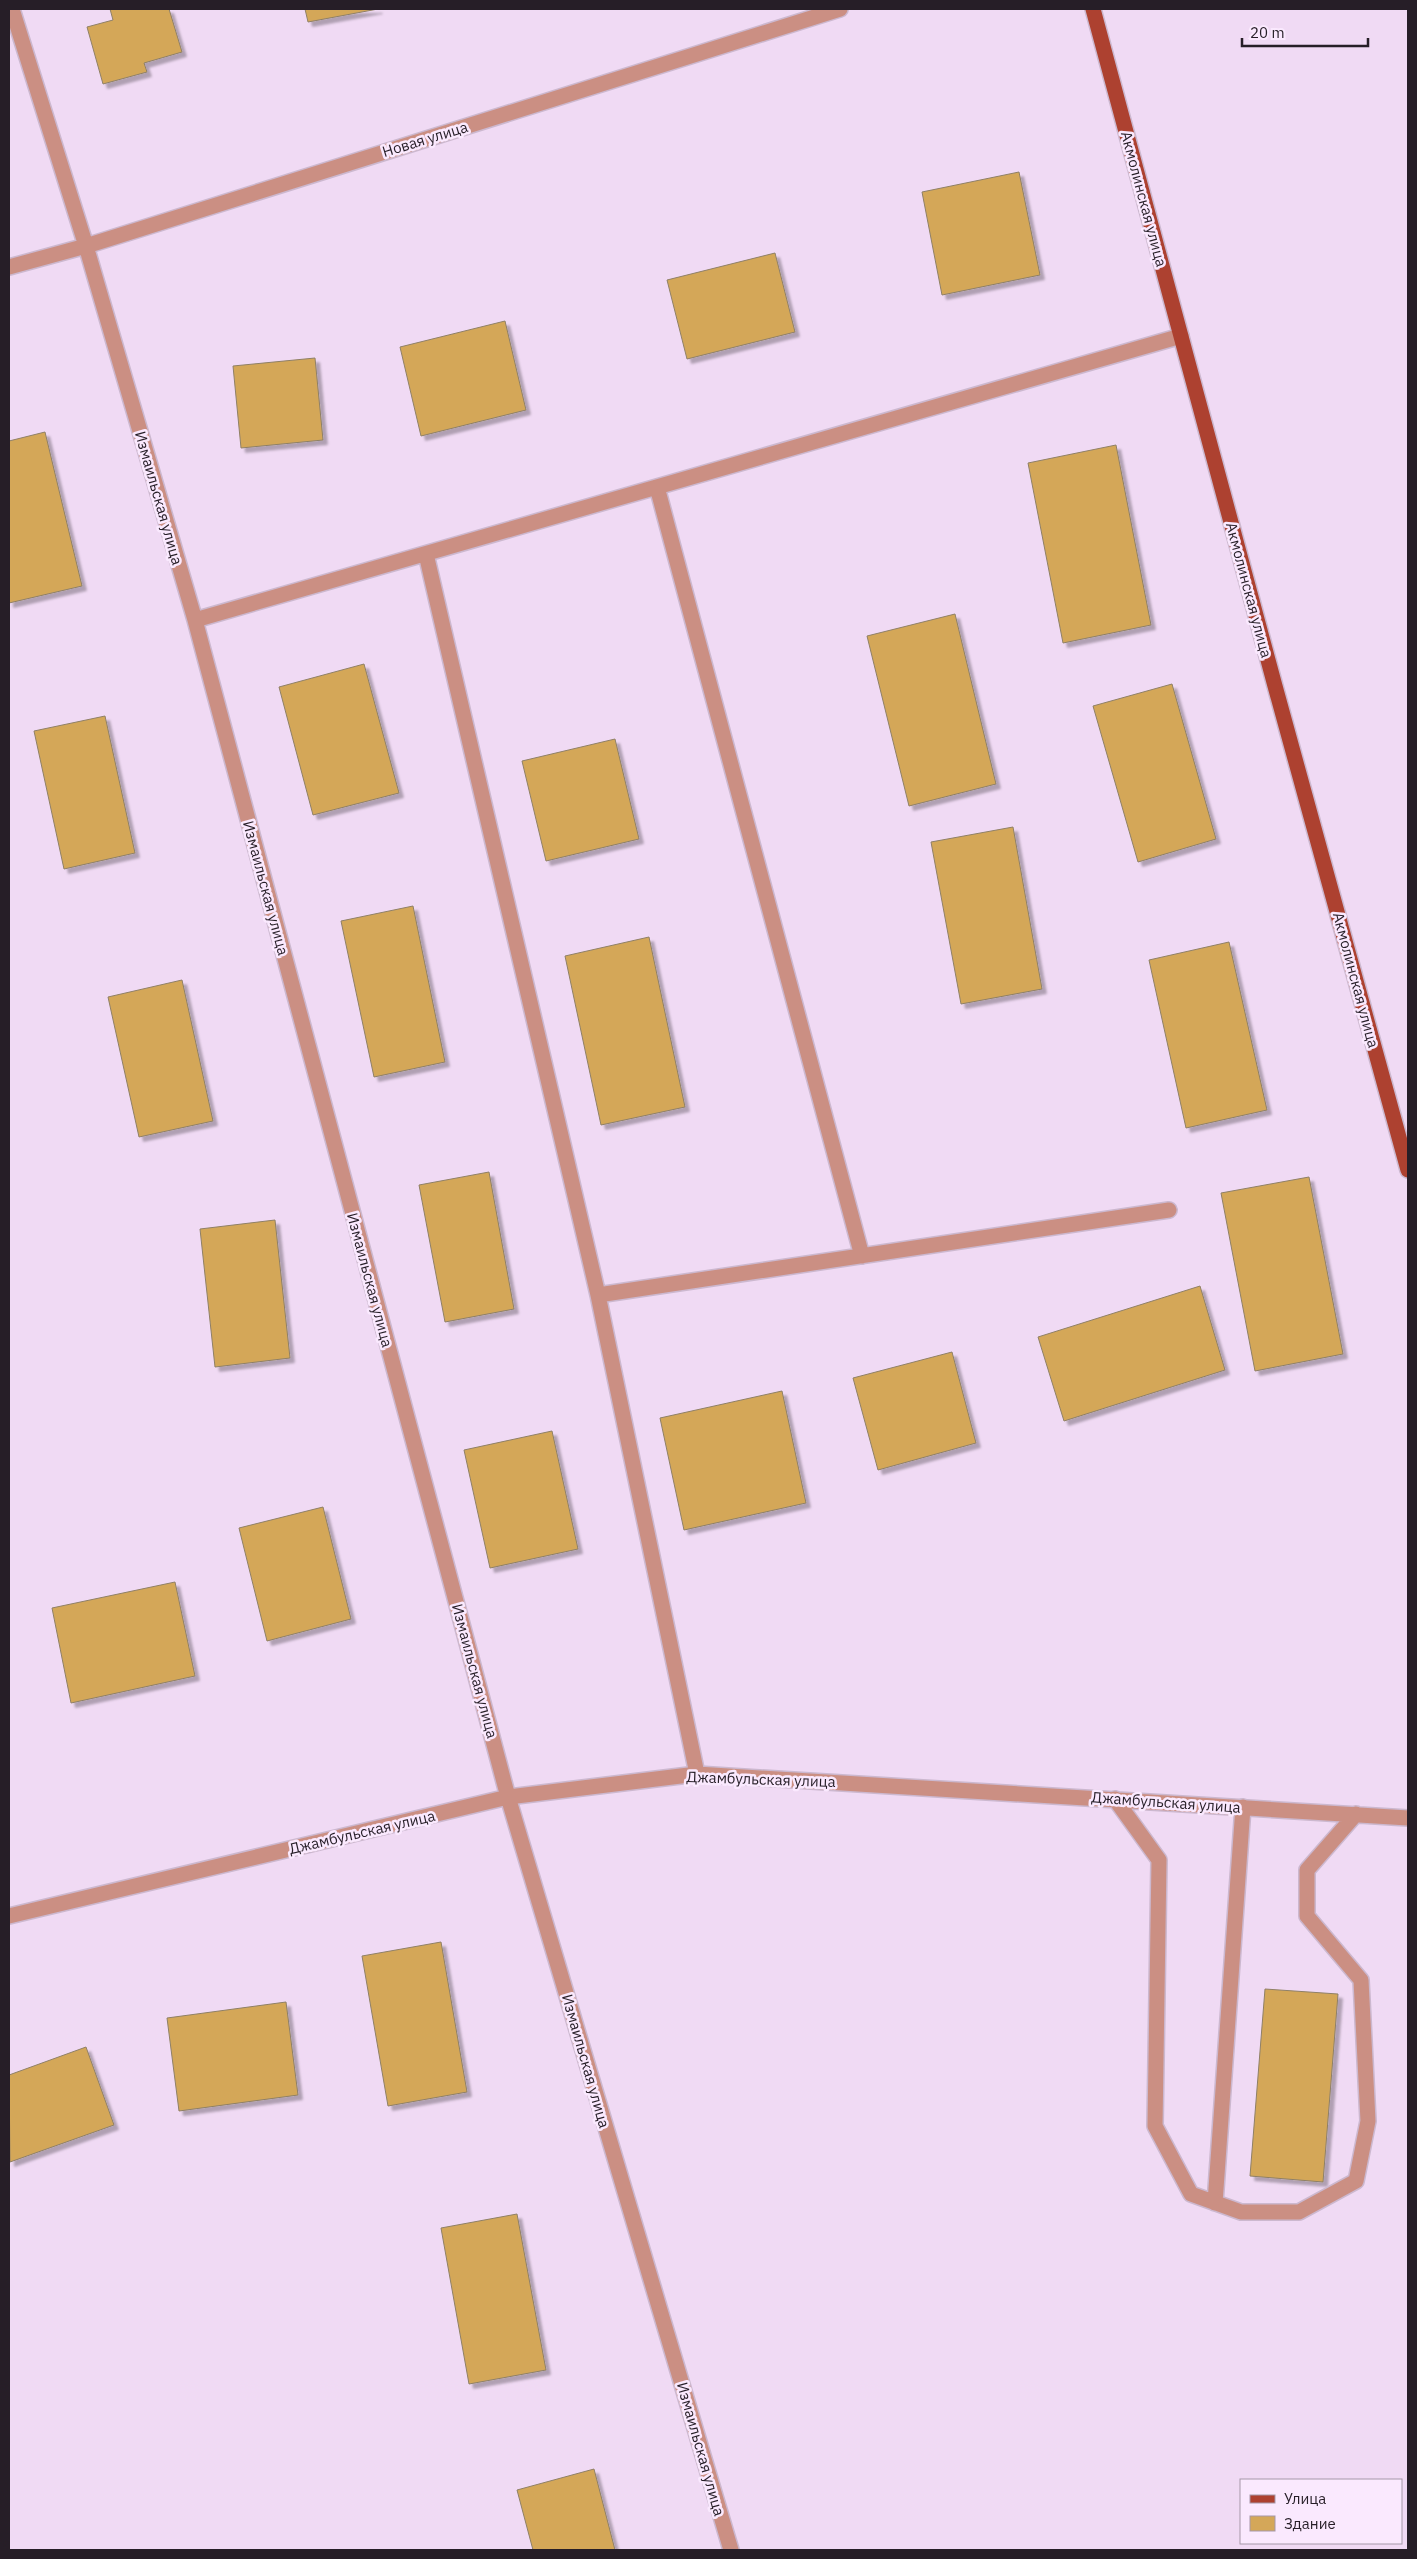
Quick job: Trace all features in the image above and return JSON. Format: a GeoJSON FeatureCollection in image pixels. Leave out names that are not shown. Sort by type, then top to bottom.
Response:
{"type":"FeatureCollection","features":[{"type":"Feature","properties":{"kind":"main road","name":"Акмолинская улица"},"geometry":{"type":"LineString","coordinates":[[1093,9],[1408,1170]]}},
{"type":"Feature","properties":{"kind":"street","name":"Измаильская улица"},"geometry":{"type":"LineString","coordinates":[[12,9],[86,246],[195,620],[508,1797],[731,2550]]}},
{"type":"Feature","properties":{"kind":"street","name":"Новая улица"},"geometry":{"type":"LineString","coordinates":[[9,267],[86,246],[840,9]]}},
{"type":"Feature","properties":{"kind":"street"},"geometry":{"type":"LineString","coordinates":[[195,620],[1181,336]]}},
{"type":"Feature","properties":{"kind":"street"},"geometry":{"type":"LineString","coordinates":[[657,487],[862,1256]]}},
{"type":"Feature","properties":{"kind":"street"},"geometry":{"type":"LineString","coordinates":[[426,554],[598,1295],[697,1774]]}},
{"type":"Feature","properties":{"kind":"street"},"geometry":{"type":"LineString","coordinates":[[598,1295],[1169,1210]]}},
{"type":"Feature","properties":{"kind":"street","name":"Джамбульская улица"},"geometry":{"type":"LineString","coordinates":[[9,1916],[508,1797],[697,1774],[1408,1818]]}},
{"type":"Feature","properties":{"kind":"street"},"geometry":{"type":"LineString","coordinates":[[1115,1799],[1159,1860],[1155,2126],[1191,2194],[1241,2212],[1299,2212],[1356,2181],[1368,2121],[1361,1980],[1307,1916],[1308,1870],[1356,1814]]}},
{"type":"Feature","properties":{"kind":"street"},"geometry":{"type":"LineString","coordinates":[[1214,2202],[1243,1807]]}},
{"type":"Feature","properties":{"kind":"building"},"geometry":{"type":"Polygon","coordinates":[[[110,9],[169,9],[182,52],[144,63],[147,72],[103,84],[87,27],[113,20],[110,9]]]}},
{"type":"Feature","properties":{"kind":"building"},"geometry":{"type":"Polygon","coordinates":[[[305,9],[378,9],[308,22],[305,9]]]}},
{"type":"Feature","properties":{"kind":"building"},"geometry":{"type":"Polygon","coordinates":[[[1019,172],[1040,275],[942,295],[922,192],[1019,172]]]}},
{"type":"Feature","properties":{"kind":"building"},"geometry":{"type":"Polygon","coordinates":[[[775,253],[795,332],[687,359],[667,280],[775,253]]]}},
{"type":"Feature","properties":{"kind":"building"},"geometry":{"type":"Polygon","coordinates":[[[505,321],[526,410],[421,436],[400,347],[505,321]]]}},
{"type":"Feature","properties":{"kind":"building"},"geometry":{"type":"Polygon","coordinates":[[[315,358],[323,440],[241,448],[233,366],[315,358]]]}},
{"type":"Feature","properties":{"kind":"building"},"geometry":{"type":"Polygon","coordinates":[[[45,432],[82,586],[9,603],[9,441],[45,432]]]}},
{"type":"Feature","properties":{"kind":"building"},"geometry":{"type":"Polygon","coordinates":[[[1116,445],[1151,625],[1063,643],[1028,463],[1116,445]]]}},
{"type":"Feature","properties":{"kind":"building"},"geometry":{"type":"Polygon","coordinates":[[[955,614],[996,784],[909,806],[867,636],[955,614]]]}},
{"type":"Feature","properties":{"kind":"building"},"geometry":{"type":"Polygon","coordinates":[[[364,664],[399,793],[313,815],[279,687],[364,664]]]}},
{"type":"Feature","properties":{"kind":"building"},"geometry":{"type":"Polygon","coordinates":[[[1172,684],[1216,839],[1138,862],[1093,706],[1172,684]]]}},
{"type":"Feature","properties":{"kind":"building"},"geometry":{"type":"Polygon","coordinates":[[[105,716],[135,853],[64,869],[34,731],[105,716]]]}},
{"type":"Feature","properties":{"kind":"building"},"geometry":{"type":"Polygon","coordinates":[[[615,739],[639,839],[546,861],[522,761],[615,739]]]}},
{"type":"Feature","properties":{"kind":"building"},"geometry":{"type":"Polygon","coordinates":[[[1013,827],[1042,989],[961,1004],[931,842],[1013,827]]]}},
{"type":"Feature","properties":{"kind":"building"},"geometry":{"type":"Polygon","coordinates":[[[413,906],[445,1062],[374,1077],[341,921],[413,906]]]}},
{"type":"Feature","properties":{"kind":"building"},"geometry":{"type":"Polygon","coordinates":[[[649,937],[685,1107],[601,1125],[565,956],[649,937]]]}},
{"type":"Feature","properties":{"kind":"building"},"geometry":{"type":"Polygon","coordinates":[[[1229,942],[1267,1110],[1186,1128],[1149,960],[1229,942]]]}},
{"type":"Feature","properties":{"kind":"building"},"geometry":{"type":"Polygon","coordinates":[[[182,980],[213,1121],[139,1137],[108,997],[182,980]]]}},
{"type":"Feature","properties":{"kind":"building"},"geometry":{"type":"Polygon","coordinates":[[[489,1172],[514,1309],[445,1322],[419,1185],[489,1172]]]}},
{"type":"Feature","properties":{"kind":"building"},"geometry":{"type":"Polygon","coordinates":[[[1309,1177],[1343,1354],[1255,1371],[1221,1193],[1309,1177]]]}},
{"type":"Feature","properties":{"kind":"building"},"geometry":{"type":"Polygon","coordinates":[[[275,1220],[290,1358],[215,1367],[200,1229],[275,1220]]]}},
{"type":"Feature","properties":{"kind":"building"},"geometry":{"type":"Polygon","coordinates":[[[1200,1286],[1225,1370],[1064,1421],[1038,1337],[1200,1286]]]}},
{"type":"Feature","properties":{"kind":"building"},"geometry":{"type":"Polygon","coordinates":[[[952,1352],[976,1443],[878,1470],[853,1378],[952,1352]]]}},
{"type":"Feature","properties":{"kind":"building"},"geometry":{"type":"Polygon","coordinates":[[[782,1391],[806,1503],[684,1530],[660,1418],[782,1391]]]}},
{"type":"Feature","properties":{"kind":"building"},"geometry":{"type":"Polygon","coordinates":[[[552,1431],[578,1549],[490,1568],[464,1450],[552,1431]]]}},
{"type":"Feature","properties":{"kind":"building"},"geometry":{"type":"Polygon","coordinates":[[[323,1507],[351,1619],[267,1641],[239,1528],[323,1507]]]}},
{"type":"Feature","properties":{"kind":"building"},"geometry":{"type":"Polygon","coordinates":[[[175,1582],[195,1676],[71,1703],[52,1608],[175,1582]]]}},
{"type":"Feature","properties":{"kind":"building"},"geometry":{"type":"Polygon","coordinates":[[[441,1942],[467,2092],[388,2106],[362,1956],[441,1942]]]}},
{"type":"Feature","properties":{"kind":"building"},"geometry":{"type":"Polygon","coordinates":[[[1265,1989],[1338,1994],[1323,2182],[1250,2176],[1265,1989]]]}},
{"type":"Feature","properties":{"kind":"building"},"geometry":{"type":"Polygon","coordinates":[[[286,2002],[298,2095],[179,2111],[167,2018],[286,2002]]]}},
{"type":"Feature","properties":{"kind":"building"},"geometry":{"type":"Polygon","coordinates":[[[86,2047],[114,2125],[10,2162],[9,2075],[86,2047]]]}},
{"type":"Feature","properties":{"kind":"building"},"geometry":{"type":"Polygon","coordinates":[[[517,2214],[546,2370],[469,2384],[441,2228],[517,2214]]]}},
{"type":"Feature","properties":{"kind":"building"},"geometry":{"type":"Polygon","coordinates":[[[594,2469],[615,2550],[533,2550],[517,2490],[594,2469]]]}}]}
